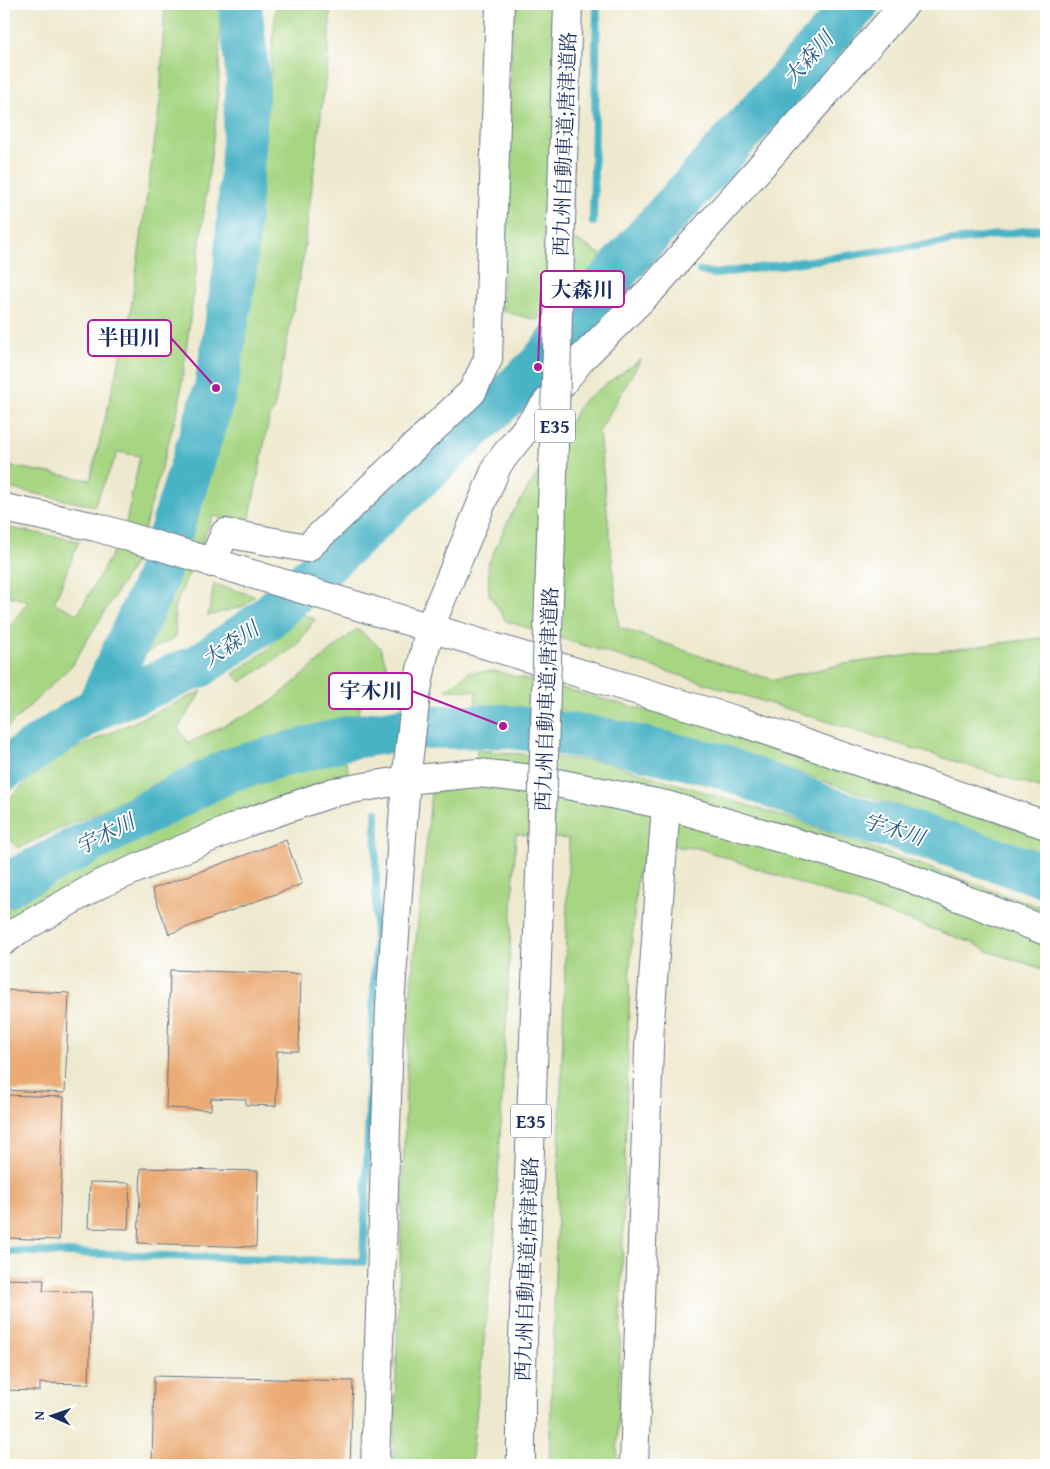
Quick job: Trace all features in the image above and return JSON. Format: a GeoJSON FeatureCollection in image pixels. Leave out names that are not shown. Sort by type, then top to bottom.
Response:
{"type":"FeatureCollection","features":[{"type":"Feature","properties":{"kind":"main road"},"geometry":{"type":"LineString","coordinates":[[205,561],[225,533],[307,548],[472,392],[488,359],[500,4]]}},
{"type":"Feature","properties":{"kind":"main road","name":"西九州自動車道;唐津道路"},"geometry":{"type":"LineString","coordinates":[[521,1465],[521,1394],[541,848],[568,4]]}},
{"type":"Feature","properties":{"kind":"main road"},"geometry":{"type":"LineString","coordinates":[[375,1465],[390,1005],[406,780],[416,695],[429,629],[498,464],[583,357],[654,287],[905,4]]}},
{"type":"Feature","properties":{"kind":"main road"},"geometry":{"type":"LineString","coordinates":[[4,508],[96,527],[735,720],[1046,826]]}},
{"type":"Feature","properties":{"kind":"main road"},"geometry":{"type":"LineString","coordinates":[[4,940],[100,884],[245,823],[334,792],[406,780],[478,773],[542,780],[666,805],[889,870],[1046,931]]}},
{"type":"Feature","properties":{"kind":"main road"},"geometry":{"type":"LineString","coordinates":[[634,1465],[650,1021],[666,805]]}},
{"type":"Feature","properties":{"kind":"main road","name":"西九州自動車道;唐津道路"},"geometry":{"type":"LineString","coordinates":[[511,1465],[521,1394]]}},
{"type":"Feature","properties":{"kind":"green space"},"geometry":{"type":"Polygon","coordinates":[[[165,4],[221,4],[218,102],[179,405],[135,562],[72,665],[4,731],[4,634],[28,602],[4,594],[4,527],[79,541],[54,603],[78,614],[124,532],[140,456],[118,452],[94,506],[4,487],[4,465],[90,480],[129,322],[160,103],[165,4]]]}},
{"type":"Feature","properties":{"kind":"green space"},"geometry":{"type":"Polygon","coordinates":[[[276,4],[331,4],[327,67],[303,258],[274,409],[269,419],[249,522],[213,516],[174,608],[176,637],[142,655],[135,644],[166,600],[211,476],[254,265],[276,4]]]}},
{"type":"Feature","properties":{"kind":"green space"},"geometry":{"type":"Polygon","coordinates":[[[513,4],[576,4],[571,237],[604,256],[537,320],[502,311],[513,4]]]}},
{"type":"Feature","properties":{"kind":"green space"},"geometry":{"type":"Polygon","coordinates":[[[641,359],[599,432],[619,627],[731,667],[774,680],[844,664],[1046,637],[1046,790],[506,621],[489,594],[488,564],[510,517],[583,401],[641,359]]]}},
{"type":"Feature","properties":{"kind":"green space"},"geometry":{"type":"Polygon","coordinates":[[[214,584],[255,596],[244,606],[208,616],[214,584]]]}},
{"type":"Feature","properties":{"kind":"green space"},"geometry":{"type":"Polygon","coordinates":[[[299,613],[315,619],[296,646],[241,682],[233,674],[267,650],[299,613]]]}},
{"type":"Feature","properties":{"kind":"green space"},"geometry":{"type":"Polygon","coordinates":[[[357,629],[380,647],[395,690],[362,702],[357,718],[225,754],[18,848],[4,834],[4,804],[46,762],[202,691],[178,728],[189,743],[271,702],[357,629]]]}},
{"type":"Feature","properties":{"kind":"green space"},"geometry":{"type":"Polygon","coordinates":[[[495,671],[725,731],[1046,837],[1046,857],[771,763],[603,718],[475,709],[476,691],[446,690],[469,672],[495,671]]]}},
{"type":"Feature","properties":{"kind":"green space"},"geometry":{"type":"Polygon","coordinates":[[[477,750],[605,762],[779,815],[1046,909],[1046,970],[987,951],[973,943],[698,848],[679,847],[652,840],[637,875],[630,969],[617,1465],[549,1465],[569,839],[516,834],[495,1234],[471,1465],[393,1465],[409,1004],[431,792],[476,782],[477,750]]]}},
{"type":"Feature","properties":{"kind":"green space"},"geometry":{"type":"Polygon","coordinates":[[[345,760],[349,772],[233,820],[4,931],[4,912],[93,854],[247,786],[345,760]]]}},
{"type":"Feature","properties":{"kind":"building"},"geometry":{"type":"Polygon","coordinates":[[[286,840],[302,884],[169,934],[152,889],[286,840]]]}},
{"type":"Feature","properties":{"kind":"building"},"geometry":{"type":"Polygon","coordinates":[[[170,970],[301,974],[299,1051],[277,1051],[276,1106],[246,1105],[246,1099],[211,1098],[211,1110],[166,1108],[170,970]]]}},
{"type":"Feature","properties":{"kind":"building"},"geometry":{"type":"Polygon","coordinates":[[[4,990],[69,993],[65,1093],[4,1090],[4,990]]]}},
{"type":"Feature","properties":{"kind":"building"},"geometry":{"type":"Polygon","coordinates":[[[4,1095],[64,1097],[59,1240],[4,1238],[4,1095]]]}},
{"type":"Feature","properties":{"kind":"building"},"geometry":{"type":"Polygon","coordinates":[[[141,1168],[258,1171],[256,1247],[138,1243],[141,1168]]]}},
{"type":"Feature","properties":{"kind":"building"},"geometry":{"type":"Polygon","coordinates":[[[90,1182],[130,1183],[128,1229],[88,1228],[90,1182]]]}},
{"type":"Feature","properties":{"kind":"building"},"geometry":{"type":"Polygon","coordinates":[[[4,1279],[44,1280],[43,1291],[92,1292],[89,1384],[40,1383],[40,1391],[4,1390],[4,1279]]]}},
{"type":"Feature","properties":{"kind":"building"},"geometry":{"type":"Polygon","coordinates":[[[154,1376],[353,1381],[350,1465],[152,1465],[154,1376]]]}},
{"type":"Feature","properties":{"kind":"waterway"},"geometry":{"type":"LineString","coordinates":[[98,707],[155,583],[216,388],[235,271],[248,80],[240,4]]}},
{"type":"Feature","properties":{"kind":"waterway"},"geometry":{"type":"LineString","coordinates":[[593,222],[597,4]]}},
{"type":"Feature","properties":{"kind":"waterway","name":"大森川"},"geometry":{"type":"LineString","coordinates":[[4,769],[98,707],[199,666],[263,622],[538,367],[626,260],[857,4]]}},
{"type":"Feature","properties":{"kind":"waterway"},"geometry":{"type":"LineString","coordinates":[[700,271],[715,274],[1046,228]]}},
{"type":"Feature","properties":{"kind":"waterway","name":"宇木川"},"geometry":{"type":"LineString","coordinates":[[4,886],[229,770],[346,738],[418,727],[503,726],[601,739],[718,765],[827,808],[872,823],[891,826],[1046,876]]}},
{"type":"Feature","properties":{"kind":"waterway"},"geometry":{"type":"LineString","coordinates":[[4,1251],[363,1262],[376,937],[376,812]]}},
{"type":"Feature","properties":{"kind":"place","name":"大森川"},"geometry":{"type":"Point","coordinates":[538,367]}},
{"type":"Feature","properties":{"kind":"place","name":"半田川"},"geometry":{"type":"Point","coordinates":[216,388]}},
{"type":"Feature","properties":{"kind":"place","name":"宇木川"},"geometry":{"type":"Point","coordinates":[503,726]}}]}
